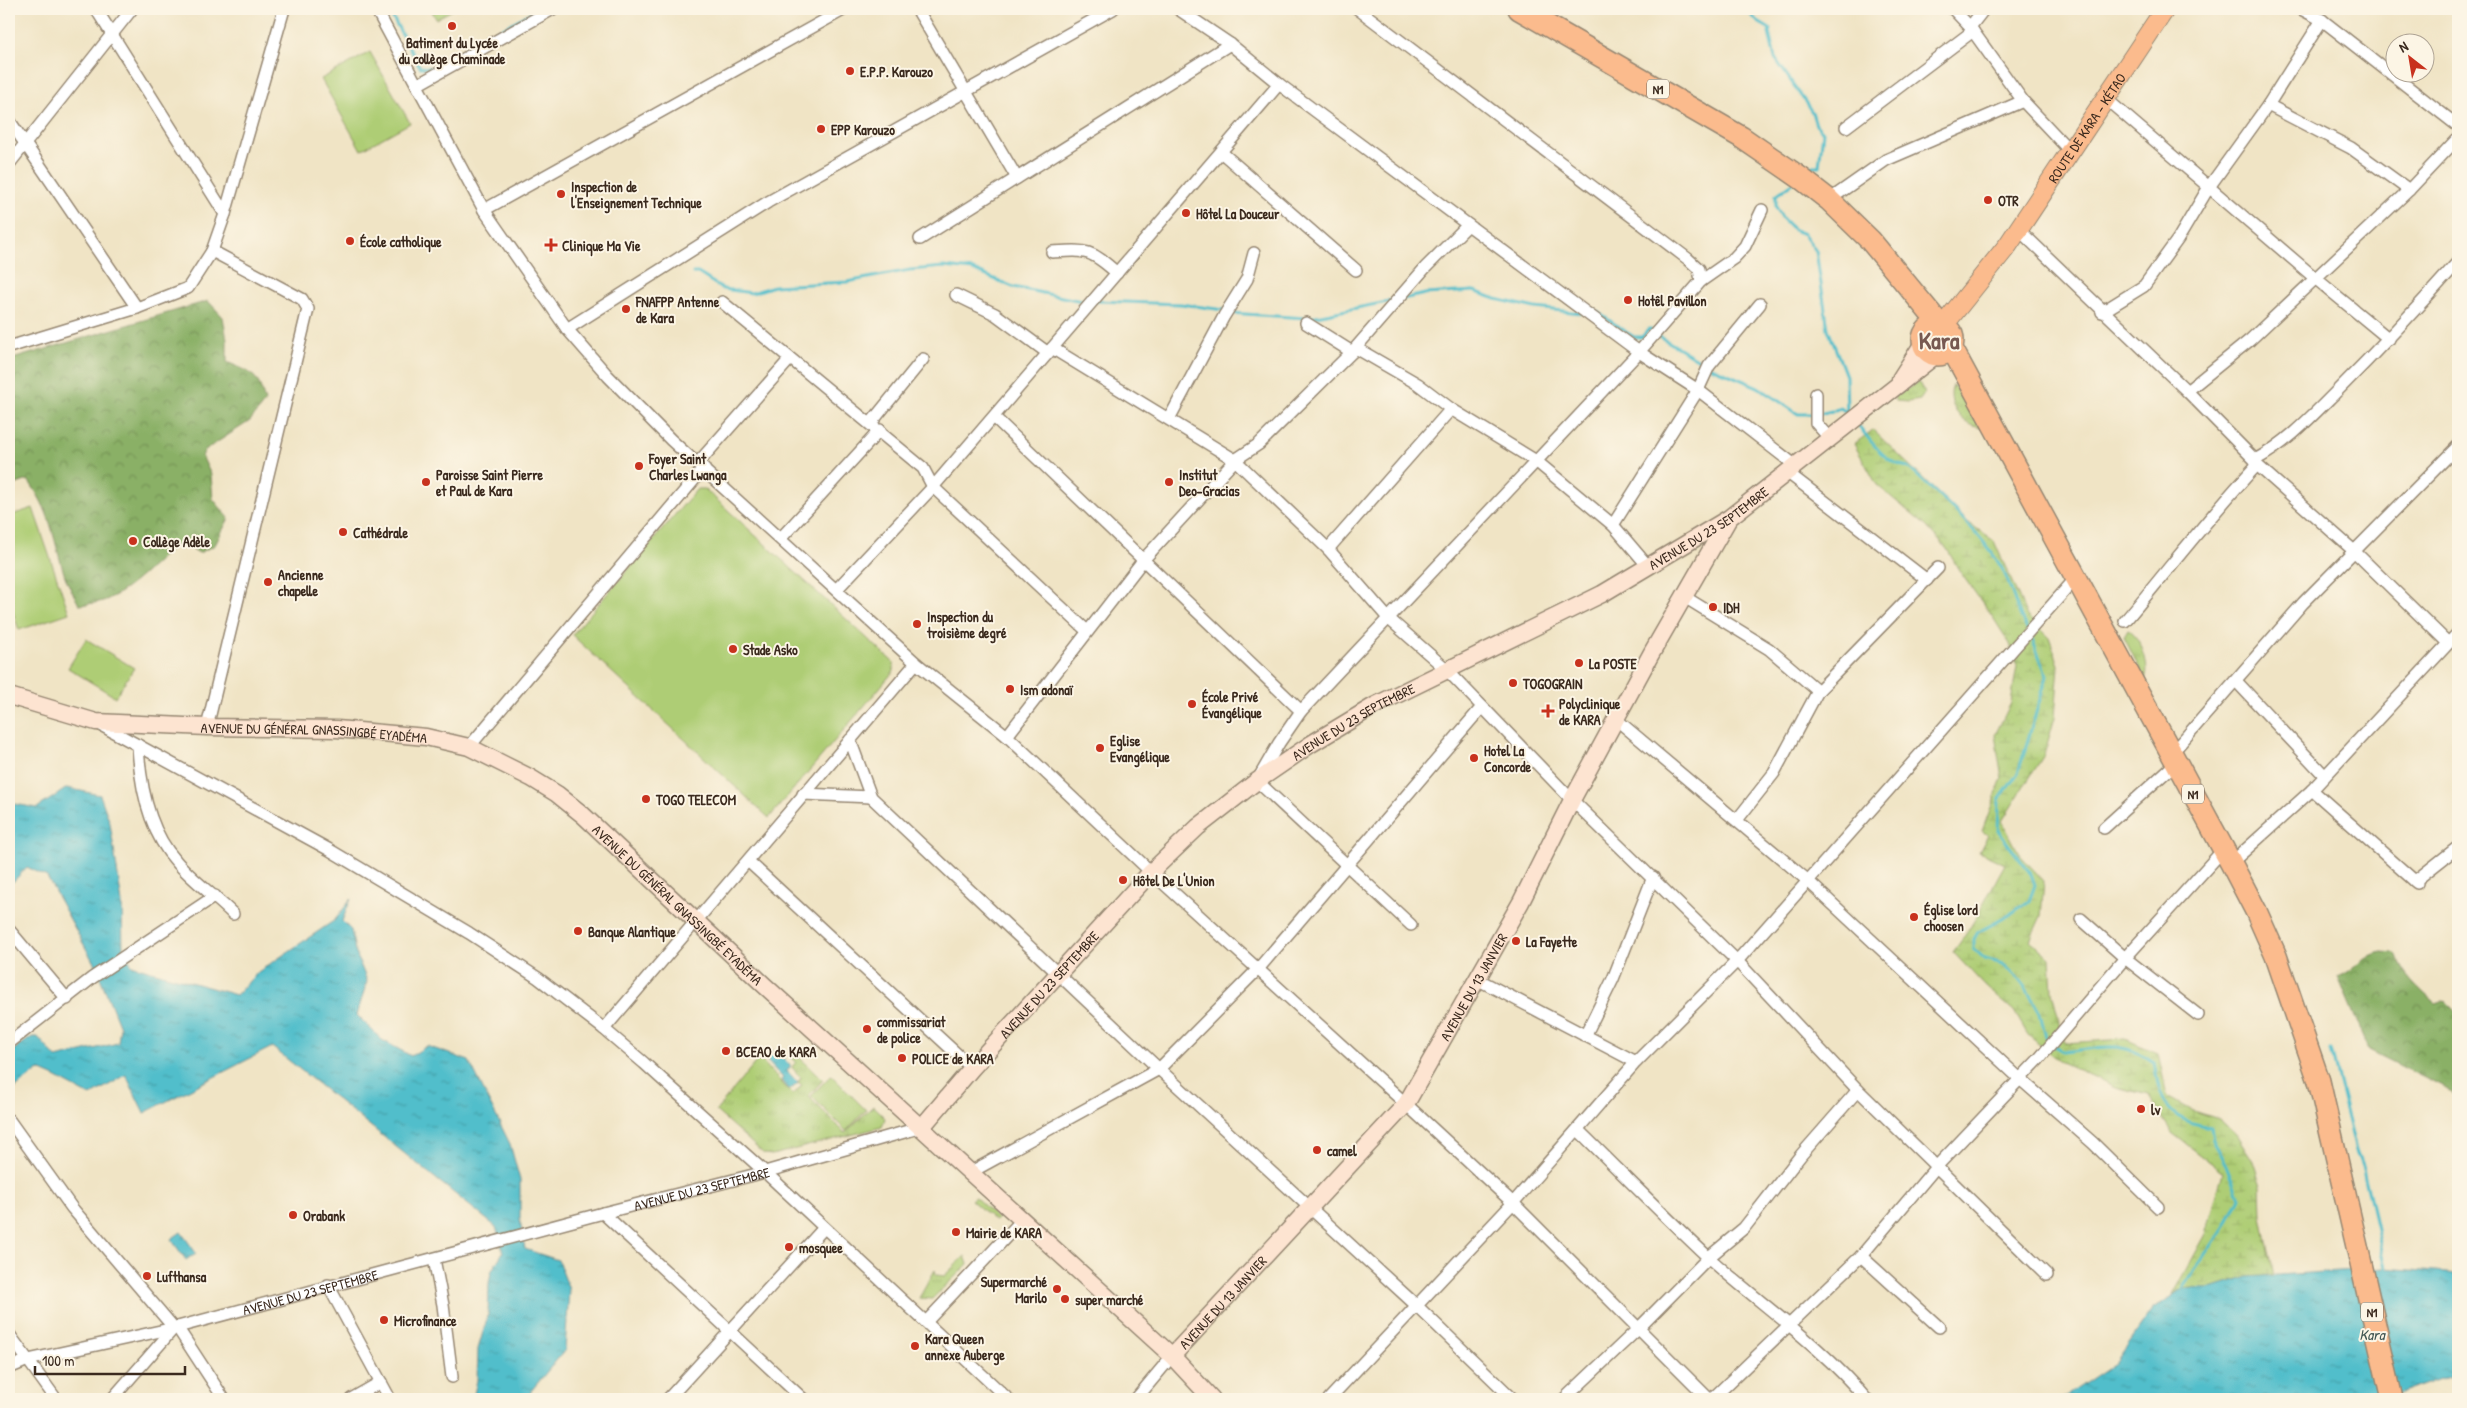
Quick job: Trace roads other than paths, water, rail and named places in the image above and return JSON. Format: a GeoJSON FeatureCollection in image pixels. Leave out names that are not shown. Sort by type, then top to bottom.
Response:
{"type":"FeatureCollection","features":[{"type":"Feature","properties":{"kind":"highway","name":"N1"},"geometry":{"type":"LineString","coordinates":[[1519,9],[1741,137],[1829,200],[1870,240],[1900,274],[1939,341],[1972,388],[2228,856],[2266,933],[2307,1043],[2328,1113],[2392,1399]]}},
{"type":"Feature","properties":{"kind":"main road","name":"ROUTE DE KARA - KÉTAO"},"geometry":{"type":"LineString","coordinates":[[1939,341],[1969,302],[2008,245],[2165,9]]}},
{"type":"Feature","properties":{"kind":"main road","name":"AVENUE DU 23 SEPTEMBRE"},"geometry":{"type":"LineString","coordinates":[[922,1127],[972,1068],[1151,872],[1198,827],[1257,781],[1310,744],[1374,706],[1602,594],[1647,565],[1729,518],[1792,470],[1896,385],[1939,341]]}},
{"type":"Feature","properties":{"kind":"main road","name":"AVENUE DU 13 JANVIER"},"geometry":{"type":"LineString","coordinates":[[1172,1356],[1406,1104],[1521,902],[1572,800],[1683,596],[1729,518]]}},
{"type":"Feature","properties":{"kind":"main road","name":"AVENUE DU GÉNÉRAL GNASSINGBÉ EYADÉMA"},"geometry":{"type":"LineString","coordinates":[[9,696],[96,722],[207,727],[337,729],[426,737],[469,747],[530,778],[557,794],[583,814],[695,921],[1172,1356],[1212,1399]]}},
{"type":"Feature","properties":{"kind":"street"},"geometry":{"type":"LineString","coordinates":[[96,9],[225,214]]}},
{"type":"Feature","properties":{"kind":"street"},"geometry":{"type":"LineString","coordinates":[[9,164],[132,9]]}},
{"type":"Feature","properties":{"kind":"street"},"geometry":{"type":"LineString","coordinates":[[9,347],[137,308],[188,288],[212,251],[225,214],[284,9]]}},
{"type":"Feature","properties":{"kind":"street"},"geometry":{"type":"LineString","coordinates":[[376,9],[484,210],[567,329],[608,376],[671,440],[837,589],[916,663],[1007,736],[1151,872],[1513,1203],[1708,1399]]}},
{"type":"Feature","properties":{"kind":"street"},"geometry":{"type":"LineString","coordinates":[[417,85],[553,9]]}},
{"type":"Feature","properties":{"kind":"street"},"geometry":{"type":"LineString","coordinates":[[484,210],[829,13],[845,9]]}},
{"type":"Feature","properties":{"kind":"street"},"geometry":{"type":"LineString","coordinates":[[917,9],[1017,178]]}},
{"type":"Feature","properties":{"kind":"street"},"geometry":{"type":"LineString","coordinates":[[567,329],[768,202],[1113,9]]}},
{"type":"Feature","properties":{"kind":"street"},"geometry":{"type":"LineString","coordinates":[[1178,9],[1230,44],[1279,84],[1639,352],[1698,390],[1792,470],[1927,580]]}},
{"type":"Feature","properties":{"kind":"street"},"geometry":{"type":"LineString","coordinates":[[1358,9],[1688,259],[1699,269],[1701,282]]}},
{"type":"Feature","properties":{"kind":"street"},"geometry":{"type":"LineString","coordinates":[[1953,9],[1971,29],[2023,101],[2070,151]]}},
{"type":"Feature","properties":{"kind":"street"},"geometry":{"type":"LineString","coordinates":[[1846,127],[1971,29],[1984,9]]}},
{"type":"Feature","properties":{"kind":"street"},"geometry":{"type":"LineString","coordinates":[[2301,9],[2322,20],[2458,126]]}},
{"type":"Feature","properties":{"kind":"street"},"geometry":{"type":"LineString","coordinates":[[2102,312],[2144,286],[2178,239],[2209,187],[2268,105],[2322,20]]}},
{"type":"Feature","properties":{"kind":"street"},"geometry":{"type":"LineString","coordinates":[[920,239],[1230,44]]}},
{"type":"Feature","properties":{"kind":"street"},"geometry":{"type":"LineString","coordinates":[[837,589],[933,487],[1279,84]]}},
{"type":"Feature","properties":{"kind":"street"},"geometry":{"type":"LineString","coordinates":[[2105,98],[2389,339]]}},
{"type":"Feature","properties":{"kind":"street"},"geometry":{"type":"LineString","coordinates":[[1829,200],[1886,160],[2023,101]]}},
{"type":"Feature","properties":{"kind":"street"},"geometry":{"type":"LineString","coordinates":[[2268,105],[2352,148],[2409,190]]}},
{"type":"Feature","properties":{"kind":"street"},"geometry":{"type":"LineString","coordinates":[[9,120],[137,308]]}},
{"type":"Feature","properties":{"kind":"street"},"geometry":{"type":"LineString","coordinates":[[2187,391],[2250,340],[2409,190],[2458,138]]}},
{"type":"Feature","properties":{"kind":"street"},"geometry":{"type":"LineString","coordinates":[[1221,152],[1356,270]]}},
{"type":"Feature","properties":{"kind":"street"},"geometry":{"type":"LineString","coordinates":[[1411,925],[1257,781],[1279,743],[1302,712],[1639,352],[1701,282],[1734,258],[1745,246],[1762,210]]}},
{"type":"Feature","properties":{"kind":"street"},"geometry":{"type":"LineString","coordinates":[[1007,736],[1144,559],[1235,460],[1258,444],[1354,350],[1468,225]]}},
{"type":"Feature","properties":{"kind":"street"},"geometry":{"type":"LineString","coordinates":[[2018,229],[2102,312],[2187,391],[2256,462],[2353,550],[2448,643]]}},
{"type":"Feature","properties":{"kind":"street"},"geometry":{"type":"LineString","coordinates":[[207,727],[308,309],[302,299],[212,251]]}},
{"type":"Feature","properties":{"kind":"street"},"geometry":{"type":"LineString","coordinates":[[1052,252],[1088,251],[1100,258],[1117,273]]}},
{"type":"Feature","properties":{"kind":"street"},"geometry":{"type":"LineString","coordinates":[[1170,419],[1224,316],[1247,279],[1254,253]]}},
{"type":"Feature","properties":{"kind":"street"},"geometry":{"type":"LineString","coordinates":[[2125,621],[2256,462],[2282,444],[2389,339],[2458,262]]}},
{"type":"Feature","properties":{"kind":"street"},"geometry":{"type":"LineString","coordinates":[[956,295],[995,314],[1050,350],[1170,419],[1235,460],[1328,549],[1388,618],[1446,670],[1572,800],[1737,961],[1858,1090],[2047,1275]]}},
{"type":"Feature","properties":{"kind":"street"},"geometry":{"type":"LineString","coordinates":[[722,302],[876,427],[923,468],[933,487],[1087,631]]}},
{"type":"Feature","properties":{"kind":"street"},"geometry":{"type":"LineString","coordinates":[[1613,525],[1698,390],[1709,366],[1760,304]]}},
{"type":"Feature","properties":{"kind":"street"},"geometry":{"type":"LineString","coordinates":[[1306,323],[1418,384],[1451,409],[1536,461],[1613,525],[1647,565]]}},
{"type":"Feature","properties":{"kind":"street"},"geometry":{"type":"LineString","coordinates":[[469,747],[790,359]]}},
{"type":"Feature","properties":{"kind":"street"},"geometry":{"type":"LineString","coordinates":[[780,538],[876,427],[923,360]]}},
{"type":"Feature","properties":{"kind":"street"},"geometry":{"type":"LineString","coordinates":[[1816,394],[1816,423],[1830,439]]}},
{"type":"Feature","properties":{"kind":"street"},"geometry":{"type":"LineString","coordinates":[[1328,549],[1451,409]]}},
{"type":"Feature","properties":{"kind":"street"},"geometry":{"type":"LineString","coordinates":[[994,417],[1302,712]]}},
{"type":"Feature","properties":{"kind":"street"},"geometry":{"type":"LineString","coordinates":[[2104,828],[2173,758],[2303,603],[2353,550],[2458,446]]}},
{"type":"Feature","properties":{"kind":"street"},"geometry":{"type":"LineString","coordinates":[[1737,820],[1774,772],[1818,691],[1938,568]]}},
{"type":"Feature","properties":{"kind":"street"},"geometry":{"type":"LineString","coordinates":[[1330,1399],[1513,1203],[1636,1062],[1672,1029],[1737,961],[2076,578]]}},
{"type":"Feature","properties":{"kind":"street"},"geometry":{"type":"LineString","coordinates":[[1683,596],[1769,648],[1818,691]]}},
{"type":"Feature","properties":{"kind":"street"},"geometry":{"type":"LineString","coordinates":[[1712,1399],[1861,1256],[1937,1166],[2038,1060],[2125,958],[2228,856],[2312,790],[2458,633]]}},
{"type":"Feature","properties":{"kind":"street"},"geometry":{"type":"LineString","coordinates":[[604,1029],[916,663]]}},
{"type":"Feature","properties":{"kind":"street"},"geometry":{"type":"LineString","coordinates":[[2236,681],[2325,776]]}},
{"type":"Feature","properties":{"kind":"street"},"geometry":{"type":"LineString","coordinates":[[971,1172],[1159,1069],[1258,968],[1482,707]]}},
{"type":"Feature","properties":{"kind":"street"},"geometry":{"type":"LineString","coordinates":[[1617,720],[1807,880],[2019,1078],[2093,1143],[2158,1207]]}},
{"type":"Feature","properties":{"kind":"street"},"geometry":{"type":"LineString","coordinates":[[96,722],[328,848],[469,933],[538,978],[604,1029],[765,1172],[823,1229],[926,1322],[1002,1398]]}},
{"type":"Feature","properties":{"kind":"street"},"geometry":{"type":"LineString","coordinates":[[850,740],[871,797],[1159,1069],[1417,1306],[1513,1399]]}},
{"type":"Feature","properties":{"kind":"street"},"geometry":{"type":"LineString","coordinates":[[138,745],[139,768],[147,807],[159,837],[176,861],[233,914]]}},
{"type":"Feature","properties":{"kind":"street"},"geometry":{"type":"LineString","coordinates":[[2312,790],[2416,882],[2458,847]]}},
{"type":"Feature","properties":{"kind":"street"},"geometry":{"type":"LineString","coordinates":[[803,794],[871,797]]}},
{"type":"Feature","properties":{"kind":"street"},"geometry":{"type":"LineString","coordinates":[[748,861],[972,1068]]}},
{"type":"Feature","properties":{"kind":"street"},"geometry":{"type":"LineString","coordinates":[[1585,1036],[1613,979],[1653,878]]}},
{"type":"Feature","properties":{"kind":"street"},"geometry":{"type":"LineString","coordinates":[[9,1044],[92,978],[215,896]]}},
{"type":"Feature","properties":{"kind":"street"},"geometry":{"type":"LineString","coordinates":[[2081,919],[2125,958],[2198,1015]]}},
{"type":"Feature","properties":{"kind":"street"},"geometry":{"type":"LineString","coordinates":[[10,931],[67,999]]}},
{"type":"Feature","properties":{"kind":"street"},"geometry":{"type":"LineString","coordinates":[[1477,980],[1636,1062]]}},
{"type":"Feature","properties":{"kind":"street"},"geometry":{"type":"LineString","coordinates":[[1564,1399],[1638,1329],[1709,1257],[1744,1228],[1801,1154],[1858,1090]]}},
{"type":"Feature","properties":{"kind":"street"},"geometry":{"type":"LineString","coordinates":[[9,1120],[72,1208],[176,1327],[224,1399]]}},
{"type":"Feature","properties":{"kind":"street","name":"AVENUE DU 23 SEPTEMBRE"},"geometry":{"type":"LineString","coordinates":[[9,1368],[28,1360],[176,1327],[434,1260],[530,1232],[765,1172],[922,1127]]}},
{"type":"Feature","properties":{"kind":"street"},"geometry":{"type":"LineString","coordinates":[[1578,1130],[1709,1257],[1788,1324],[1855,1386],[1866,1399]]}},
{"type":"Feature","properties":{"kind":"street"},"geometry":{"type":"LineString","coordinates":[[603,1213],[803,1399]]}},
{"type":"Feature","properties":{"kind":"street"},"geometry":{"type":"LineString","coordinates":[[926,1322],[1023,1219]]}},
{"type":"Feature","properties":{"kind":"street"},"geometry":{"type":"LineString","coordinates":[[668,1399],[823,1229]]}},
{"type":"Feature","properties":{"kind":"street"},"geometry":{"type":"LineString","coordinates":[[1861,1256],[1940,1327]]}},
{"type":"Feature","properties":{"kind":"street"},"geometry":{"type":"LineString","coordinates":[[434,1260],[443,1305],[452,1377]]}},
{"type":"Feature","properties":{"kind":"street"},"geometry":{"type":"LineString","coordinates":[[328,1286],[390,1399]]}},
{"type":"Feature","properties":{"kind":"street"},"geometry":{"type":"LineString","coordinates":[[112,1399],[176,1327]]}},
{"type":"Feature","properties":{"kind":"street"},"geometry":{"type":"LineString","coordinates":[[9,1334],[56,1399]]}},
{"type":"Feature","properties":{"kind":"street","name":"AVENUE DU 13 JANVIER"},"geometry":{"type":"LineString","coordinates":[[1136,1399],[1172,1356]]}},
{"type":"Feature","properties":{"kind":"street"},"geometry":{"type":"LineString","coordinates":[[351,1399],[381,1382]]}},
{"type":"Feature","properties":{"kind":"water"},"geometry":{"type":"Polygon","coordinates":[[[67,788],[100,795],[110,823],[122,903],[123,950],[132,965],[236,995],[258,972],[335,920],[351,899],[342,921],[351,930],[355,951],[367,981],[357,1015],[382,1040],[411,1056],[427,1046],[469,1061],[510,1144],[520,1180],[520,1220],[525,1249],[558,1260],[569,1289],[565,1350],[531,1391],[529,1399],[473,1399],[477,1380],[478,1349],[488,1315],[491,1272],[503,1252],[496,1227],[272,1047],[144,1113],[126,1075],[90,1096],[39,1070],[9,1093],[9,1053],[32,1037],[38,1037],[56,1058],[118,1043],[120,1027],[95,965],[47,877],[27,867],[9,886],[9,803],[37,808],[67,788]]]}},
{"type":"Feature","properties":{"kind":"water"},"geometry":{"type":"Polygon","coordinates":[[[775,1050],[791,1066],[787,1071],[798,1083],[790,1090],[781,1080],[783,1078],[766,1060],[775,1050]]]}},
{"type":"Feature","properties":{"kind":"water"},"geometry":{"type":"Polygon","coordinates":[[[181,1232],[196,1253],[186,1260],[171,1239],[181,1232]]]}},
{"type":"Feature","properties":{"kind":"water","name":"Kara"},"geometry":{"type":"Polygon","coordinates":[[[2385,1268],[2458,1274],[2458,1376],[2449,1376],[2385,1399],[2062,1399],[2115,1363],[2152,1310],[2183,1288],[2211,1289],[2248,1277],[2385,1268]]]}},
{"type":"Feature","properties":{"kind":"waterway"},"geometry":{"type":"LineString","coordinates":[[388,9],[420,67],[432,68],[537,9]]}},
{"type":"Feature","properties":{"kind":"waterway"},"geometry":{"type":"LineString","coordinates":[[1745,9],[1758,22],[1770,29],[1769,33],[1775,58],[1812,112],[1816,125],[1823,132],[1819,166],[1813,166],[1805,171]]}},
{"type":"Feature","properties":{"kind":"waterway"},"geometry":{"type":"LineString","coordinates":[[1793,183],[1776,195],[1776,207],[1783,219],[1794,230],[1804,234],[1816,251],[1828,329],[1846,376],[1847,412]]}},
{"type":"Feature","properties":{"kind":"waterway"},"geometry":{"type":"LineString","coordinates":[[693,273],[698,273],[723,289],[752,293],[774,286],[847,282],[910,270],[944,267],[973,270],[1013,287],[1087,302]]}},
{"type":"Feature","properties":{"kind":"waterway"},"geometry":{"type":"LineString","coordinates":[[1403,299],[1425,294],[1474,291],[1496,299],[1535,308],[1581,313]]}},
{"type":"Feature","properties":{"kind":"waterway"},"geometry":{"type":"LineString","coordinates":[[1096,301],[1181,304],[1224,310]]}},
{"type":"Feature","properties":{"kind":"waterway"},"geometry":{"type":"LineString","coordinates":[[1230,313],[1306,318],[1392,301]]}},
{"type":"Feature","properties":{"kind":"waterway"},"geometry":{"type":"LineString","coordinates":[[1589,311],[1594,310],[1634,337],[1642,337],[1649,329],[1652,331]]}},
{"type":"Feature","properties":{"kind":"waterway"},"geometry":{"type":"LineString","coordinates":[[1657,335],[1709,366],[1758,387],[1798,414],[1812,414]]}},
{"type":"Feature","properties":{"kind":"waterway"},"geometry":{"type":"LineString","coordinates":[[1835,410],[1841,408],[1851,417]]}},
{"type":"Feature","properties":{"kind":"waterway"},"geometry":{"type":"LineString","coordinates":[[1819,414],[1832,411]]}},
{"type":"Feature","properties":{"kind":"waterway"},"geometry":{"type":"LineString","coordinates":[[1857,424],[1879,451],[1892,461],[1908,467],[1979,536],[2003,570],[2027,629]]}},
{"type":"Feature","properties":{"kind":"waterway"},"geometry":{"type":"LineString","coordinates":[[2030,634],[2047,676],[2018,773],[1999,800],[1998,831],[2031,874],[2035,885],[2029,901],[2006,917],[1978,932],[1974,939],[1974,949],[1985,959],[2003,964],[2015,975],[2027,990],[2040,1013],[2046,1038],[2050,1041]]}},
{"type":"Feature","properties":{"kind":"waterway"},"geometry":{"type":"LineString","coordinates":[[2055,1045],[2063,1052],[2110,1047],[2131,1050],[2142,1055],[2154,1062],[2159,1088],[2168,1107],[2174,1114],[2195,1124],[2210,1127],[2212,1140],[2226,1165],[2239,1197],[2226,1224],[2183,1288]]}},
{"type":"Feature","properties":{"kind":"waterway"},"geometry":{"type":"LineString","coordinates":[[2331,1050],[2356,1151],[2363,1169],[2387,1272]]}},
{"type":"Feature","properties":{"kind":"place","name":"Batiment du Lycée du collège Chaminade"},"geometry":{"type":"Point","coordinates":[452,26]}},
{"type":"Feature","properties":{"kind":"place","name":"E.P.P. Karouzo"},"geometry":{"type":"Point","coordinates":[850,71]}},
{"type":"Feature","properties":{"kind":"place","name":"EPP Karouzo"},"geometry":{"type":"Point","coordinates":[821,129]}},
{"type":"Feature","properties":{"kind":"place","name":"Inspection de l'Enseignement Technique"},"geometry":{"type":"Point","coordinates":[561,194]}},
{"type":"Feature","properties":{"kind":"place","name":"OTR"},"geometry":{"type":"Point","coordinates":[1988,200]}},
{"type":"Feature","properties":{"kind":"place","name":"Hôtel La Douceur"},"geometry":{"type":"Point","coordinates":[1186,213]}},
{"type":"Feature","properties":{"kind":"place","name":"École catholique"},"geometry":{"type":"Point","coordinates":[350,241]}},
{"type":"Feature","properties":{"kind":"place","name":"Clinique Ma Vie"},"geometry":{"type":"Point","coordinates":[551,245]}},
{"type":"Feature","properties":{"kind":"place","name":"Hotêl Pavillon"},"geometry":{"type":"Point","coordinates":[1628,300]}},
{"type":"Feature","properties":{"kind":"place","name":"FNAFPP Antenne de Kara"},"geometry":{"type":"Point","coordinates":[626,309]}},
{"type":"Feature","properties":{"kind":"place","name":"Foyer Saint Charles Lwanga"},"geometry":{"type":"Point","coordinates":[639,466]}},
{"type":"Feature","properties":{"kind":"place","name":"Paroisse Saint Pierre et Paul de Kara"},"geometry":{"type":"Point","coordinates":[426,482]}},
{"type":"Feature","properties":{"kind":"place","name":"Institut Deo-Gracias"},"geometry":{"type":"Point","coordinates":[1169,482]}},
{"type":"Feature","properties":{"kind":"place","name":"Cathédrale"},"geometry":{"type":"Point","coordinates":[343,532]}},
{"type":"Feature","properties":{"kind":"place","name":"Collège Adèle"},"geometry":{"type":"Point","coordinates":[133,541]}},
{"type":"Feature","properties":{"kind":"place","name":"Ancienne chapelle"},"geometry":{"type":"Point","coordinates":[268,582]}},
{"type":"Feature","properties":{"kind":"place","name":"IDH"},"geometry":{"type":"Point","coordinates":[1713,607]}},
{"type":"Feature","properties":{"kind":"place","name":"Inspection du troisième degré"},"geometry":{"type":"Point","coordinates":[917,624]}},
{"type":"Feature","properties":{"kind":"place","name":"Stade Asko"},"geometry":{"type":"Point","coordinates":[733,649]}},
{"type":"Feature","properties":{"kind":"place","name":"La POSTE"},"geometry":{"type":"Point","coordinates":[1579,663]}},
{"type":"Feature","properties":{"kind":"place","name":"TOGOGRAIN"},"geometry":{"type":"Point","coordinates":[1513,683]}},
{"type":"Feature","properties":{"kind":"place","name":"Ism adonaï"},"geometry":{"type":"Point","coordinates":[1010,689]}},
{"type":"Feature","properties":{"kind":"place","name":"École Privé Évangélique"},"geometry":{"type":"Point","coordinates":[1192,704]}},
{"type":"Feature","properties":{"kind":"place","name":"Polyclinique de KARA"},"geometry":{"type":"Point","coordinates":[1548,711]}},
{"type":"Feature","properties":{"kind":"place","name":"Eglise Evangélique"},"geometry":{"type":"Point","coordinates":[1100,748]}},
{"type":"Feature","properties":{"kind":"place","name":"Hotel La Concorde"},"geometry":{"type":"Point","coordinates":[1474,758]}},
{"type":"Feature","properties":{"kind":"place","name":"TOGO TELECOM"},"geometry":{"type":"Point","coordinates":[646,799]}},
{"type":"Feature","properties":{"kind":"place","name":"Hôtel De L'Union"},"geometry":{"type":"Point","coordinates":[1123,880]}},
{"type":"Feature","properties":{"kind":"place","name":"Église lord choosen"},"geometry":{"type":"Point","coordinates":[1914,917]}},
{"type":"Feature","properties":{"kind":"place","name":"Banque Alantique"},"geometry":{"type":"Point","coordinates":[578,931]}},
{"type":"Feature","properties":{"kind":"place","name":"La Fayette"},"geometry":{"type":"Point","coordinates":[1516,941]}},
{"type":"Feature","properties":{"kind":"place","name":"commissariat de police"},"geometry":{"type":"Point","coordinates":[867,1029]}},
{"type":"Feature","properties":{"kind":"place","name":"BCEAO de KARA"},"geometry":{"type":"Point","coordinates":[726,1051]}},
{"type":"Feature","properties":{"kind":"place","name":"POLICE de KARA"},"geometry":{"type":"Point","coordinates":[902,1058]}},
{"type":"Feature","properties":{"kind":"place","name":"lv"},"geometry":{"type":"Point","coordinates":[2141,1109]}},
{"type":"Feature","properties":{"kind":"place","name":"camel"},"geometry":{"type":"Point","coordinates":[1317,1150]}},
{"type":"Feature","properties":{"kind":"place","name":"Orabank"},"geometry":{"type":"Point","coordinates":[293,1215]}},
{"type":"Feature","properties":{"kind":"place","name":"Mairie de KARA"},"geometry":{"type":"Point","coordinates":[956,1232]}},
{"type":"Feature","properties":{"kind":"place","name":"mosquee"},"geometry":{"type":"Point","coordinates":[789,1247]}},
{"type":"Feature","properties":{"kind":"place","name":"Lufthansa"},"geometry":{"type":"Point","coordinates":[147,1276]}},
{"type":"Feature","properties":{"kind":"place","name":"Supermarché Marilo"},"geometry":{"type":"Point","coordinates":[1057,1289]}},
{"type":"Feature","properties":{"kind":"place","name":"super marché"},"geometry":{"type":"Point","coordinates":[1065,1299]}},
{"type":"Feature","properties":{"kind":"place","name":"Microfinance"},"geometry":{"type":"Point","coordinates":[384,1320]}},
{"type":"Feature","properties":{"kind":"place","name":"Kara Queen annexe Auberge"},"geometry":{"type":"Point","coordinates":[915,1346]}},
{"type":"Feature","properties":{"kind":"district","name":"Kara"},"geometry":{"type":"Point","coordinates":[1939,340]}}]}
